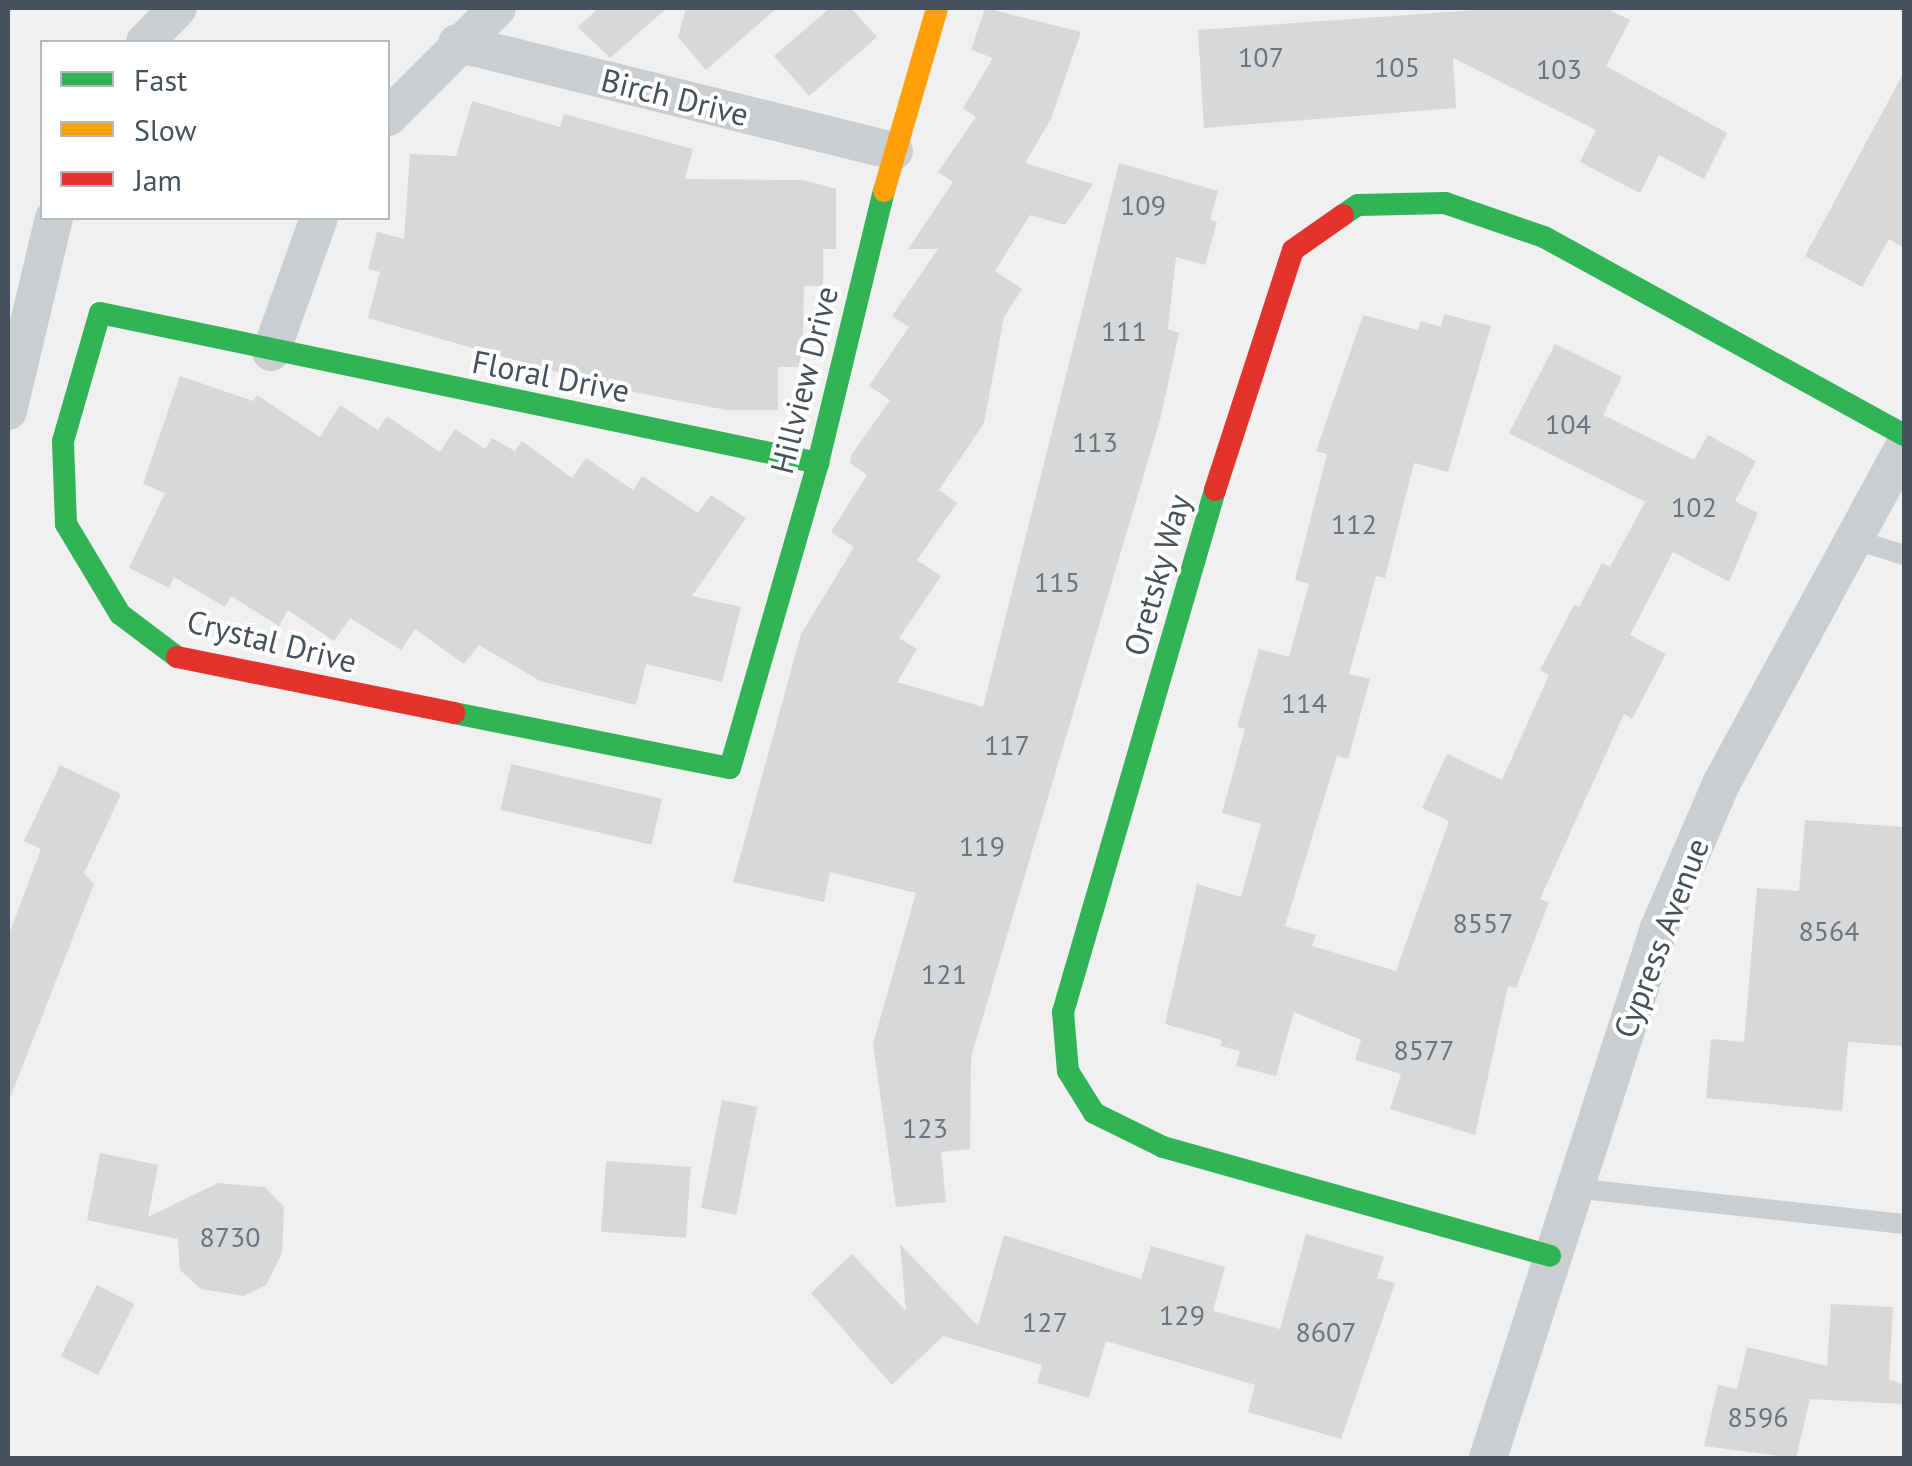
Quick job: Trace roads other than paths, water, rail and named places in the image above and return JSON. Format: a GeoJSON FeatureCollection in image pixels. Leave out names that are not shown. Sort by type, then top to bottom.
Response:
{"type":"FeatureCollection","features":[{"type":"Feature","properties":{"kind":"street"},"geometry":{"type":"LineString","coordinates":[[147,40],[178,8]]}},
{"type":"Feature","properties":{"kind":"street"},"geometry":{"type":"LineString","coordinates":[[390,114],[457,42],[497,8]]}},
{"type":"Feature","properties":{"kind":"street","name":"Hillview Drive"},"geometry":{"type":"LineString","coordinates":[[730,768],[818,464],[894,151],[937,8]]}},
{"type":"Feature","properties":{"kind":"street","name":"Birch Drive"},"geometry":{"type":"LineString","coordinates":[[457,42],[894,151]]}},
{"type":"Feature","properties":{"kind":"street","name":"Oretsky Way"},"geometry":{"type":"LineString","coordinates":[[1550,1256],[1163,1147],[1094,1113],[1068,1070],[1063,1012],[1268,309],[1293,250],[1358,205],[1445,203],[1544,237],[1904,435]]}},
{"type":"Feature","properties":{"kind":"street"},"geometry":{"type":"LineString","coordinates":[[8,412],[54,220]]}},
{"type":"Feature","properties":{"kind":"street"},"geometry":{"type":"LineString","coordinates":[[271,352],[318,220]]}},
{"type":"Feature","properties":{"kind":"street","name":"Crystal Drive"},"geometry":{"type":"LineString","coordinates":[[271,352],[100,314],[63,442],[66,524],[120,614],[180,659],[730,768]]}},
{"type":"Feature","properties":{"kind":"street","name":"Floral Drive"},"geometry":{"type":"LineString","coordinates":[[271,352],[818,464]]}},
{"type":"Feature","properties":{"kind":"street","name":"Cypress Avenue"},"geometry":{"type":"LineString","coordinates":[[1488,1458],[1550,1256],[1691,855],[1904,447]]}},
{"type":"Feature","properties":{"kind":"lane"},"geometry":{"type":"LineString","coordinates":[[1853,539],[1904,555]]}},
{"type":"Feature","properties":{"kind":"lane"},"geometry":{"type":"LineString","coordinates":[[1573,1188],[1904,1224]]}}]}
